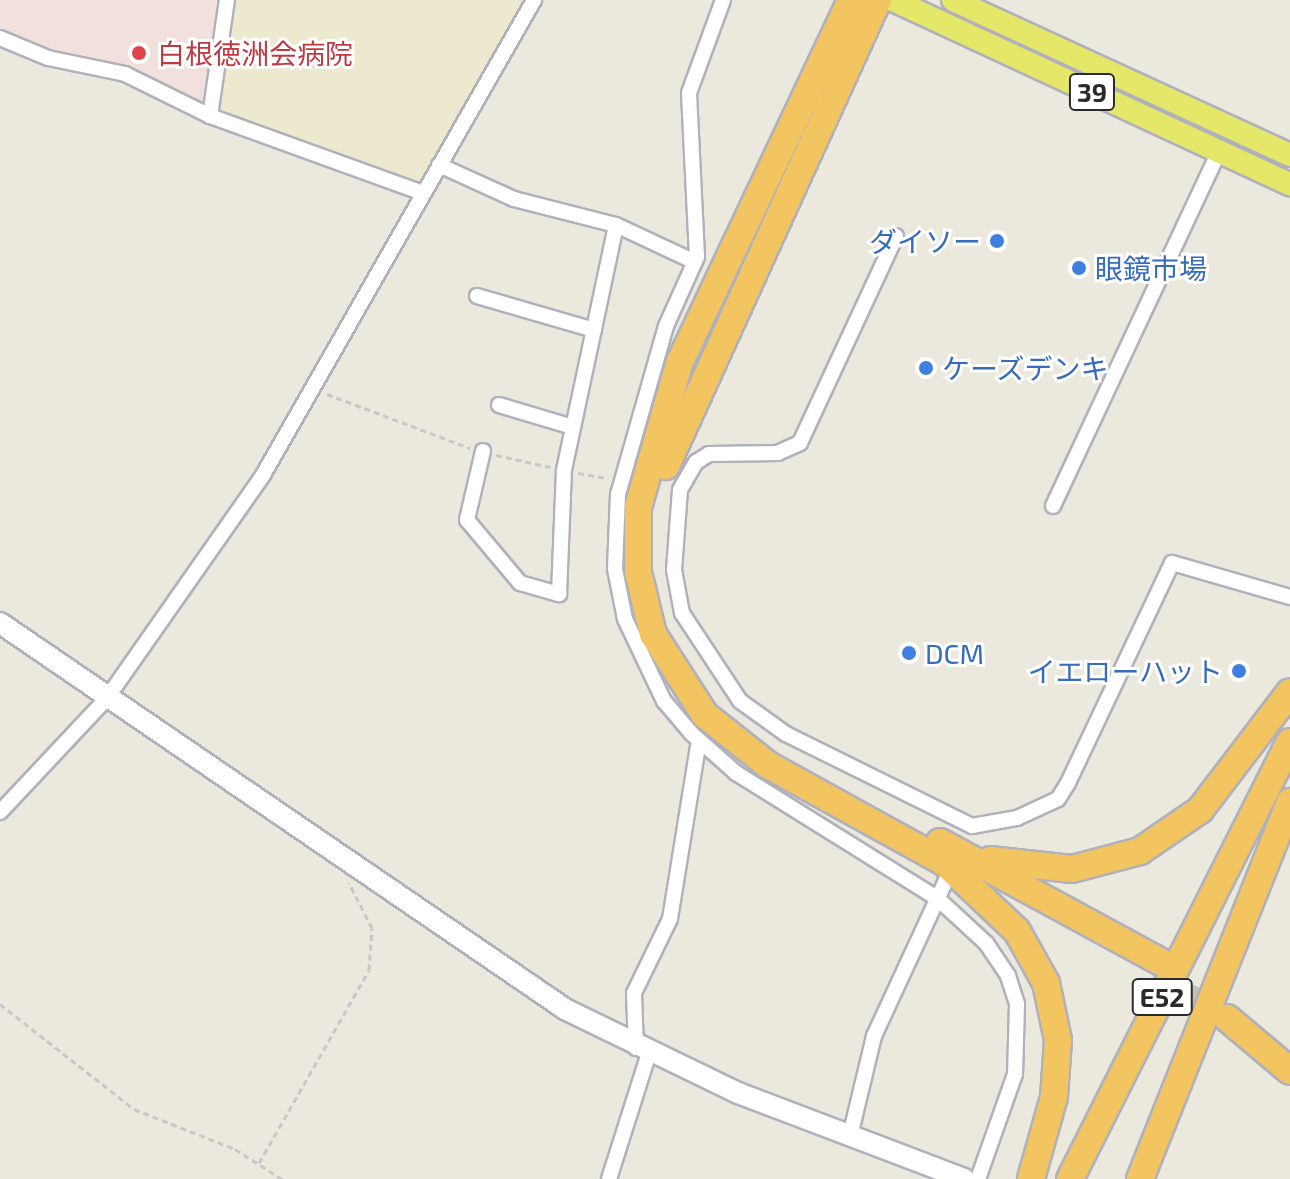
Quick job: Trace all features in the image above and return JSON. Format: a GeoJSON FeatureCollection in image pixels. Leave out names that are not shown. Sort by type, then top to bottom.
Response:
{"type":"FeatureCollection","features":[{"type":"Feature","properties":{"kind":"highway"},"geometry":{"type":"LineString","coordinates":[[851,0],[680,361],[638,507],[638,572],[653,634],[705,715],[768,765],[952,857],[1034,868],[1107,864],[1172,832],[1228,780],[1290,692]]}},
{"type":"Feature","properties":{"kind":"highway"},"geometry":{"type":"LineString","coordinates":[[878,0],[672,447],[654,509],[655,570],[669,628],[717,706],[778,753],[952,857],[1157,970]]}},
{"type":"Feature","properties":{"kind":"highway","name":"E52"},"geometry":{"type":"LineString","coordinates":[[1070,1179],[1266,821],[1290,742]]}},
{"type":"Feature","properties":{"kind":"highway","name":"E52"},"geometry":{"type":"LineString","coordinates":[[1086,1179],[1290,768]]}},
{"type":"Feature","properties":{"kind":"highway"},"geometry":{"type":"LineString","coordinates":[[1140,1179],[1266,821],[1290,802]]}},
{"type":"Feature","properties":{"kind":"highway"},"geometry":{"type":"LineString","coordinates":[[952,857],[1017,931],[1054,1011],[1056,1083],[1031,1179]]}},
{"type":"Feature","properties":{"kind":"highway"},"geometry":{"type":"LineString","coordinates":[[1290,1046],[1230,1011],[1290,1071]]}},
{"type":"Feature","properties":{"kind":"main road","name":"39"},"geometry":{"type":"LineString","coordinates":[[893,0],[1290,184]]}},
{"type":"Feature","properties":{"kind":"main road","name":"39"},"geometry":{"type":"LineString","coordinates":[[953,0],[1290,155]]}},
{"type":"Feature","properties":{"kind":"street"},"geometry":{"type":"LineString","coordinates":[[210,116],[227,0]]}},
{"type":"Feature","properties":{"kind":"street"},"geometry":{"type":"LineString","coordinates":[[0,812],[107,698],[263,475],[534,0]]}},
{"type":"Feature","properties":{"kind":"street"},"geometry":{"type":"LineString","coordinates":[[723,0],[689,93],[686,139],[700,240],[695,262],[666,326],[622,481],[614,530],[625,619],[664,701],[699,740],[736,773],[937,898],[986,943],[1017,1004],[1015,1074],[978,1179]]}},
{"type":"Feature","properties":{"kind":"street"},"geometry":{"type":"LineString","coordinates":[[0,38],[48,58],[125,74],[210,116],[423,193]]}},
{"type":"Feature","properties":{"kind":"street"},"geometry":{"type":"LineString","coordinates":[[1053,506],[1219,152]]}},
{"type":"Feature","properties":{"kind":"street"},"geometry":{"type":"LineString","coordinates":[[439,165],[514,199],[616,225],[695,262]]}},
{"type":"Feature","properties":{"kind":"street"},"geometry":{"type":"LineString","coordinates":[[483,451],[467,520],[520,583],[559,594],[564,470],[616,225]]}},
{"type":"Feature","properties":{"kind":"street"},"geometry":{"type":"LineString","coordinates":[[896,236],[800,443],[778,453],[709,454],[686,474],[674,570],[682,613],[704,654],[761,719],[972,826],[1031,815],[1058,799],[1172,563],[1290,597]]}},
{"type":"Feature","properties":{"kind":"street"},"geometry":{"type":"LineString","coordinates":[[477,296],[594,330]]}},
{"type":"Feature","properties":{"kind":"street"},"geometry":{"type":"LineString","coordinates":[[499,405],[573,427]]}},
{"type":"Feature","properties":{"kind":"street"},"geometry":{"type":"LineString","coordinates":[[0,623],[502,972],[643,1050],[850,1136],[964,1179]]}},
{"type":"Feature","properties":{"kind":"street"},"geometry":{"type":"LineString","coordinates":[[609,1179],[643,1050],[634,993],[670,919],[699,740]]}},
{"type":"Feature","properties":{"kind":"street"},"geometry":{"type":"LineString","coordinates":[[850,1136],[874,1036],[937,898],[952,857],[972,826]]}},
{"type":"Feature","properties":{"kind":"path"},"geometry":{"type":"LineString","coordinates":[[313,387],[483,451],[622,481]]}},
{"type":"Feature","properties":{"kind":"path"},"geometry":{"type":"LineString","coordinates":[[259,1163],[369,970],[372,928],[348,888],[350,867]]}},
{"type":"Feature","properties":{"kind":"path"},"geometry":{"type":"LineString","coordinates":[[0,1004],[134,1109],[259,1163],[282,1179]]}},
{"type":"Feature","properties":{"kind":"path"},"geometry":{"type":"LineString","coordinates":[[271,1179],[274,1173]]}},
{"type":"Feature","properties":{"kind":"shaded area","name":"白根徳洲会病院"},"geometry":{"type":"Polygon","coordinates":[[[0,0],[219,0],[205,106],[11,35],[0,29],[0,0]]]}},
{"type":"Feature","properties":{"kind":"shaded area"},"geometry":{"type":"Polygon","coordinates":[[[231,0],[534,0],[423,193],[210,116],[231,0]]]}},
{"type":"Feature","properties":{"kind":"tunnel"},"geometry":{"type":"LineString","coordinates":[[1153,977],[1227,1018]]}},
{"type":"Feature","properties":{"kind":"place","name":"白根徳洲会病院"},"geometry":{"type":"Point","coordinates":[139,53]}},
{"type":"Feature","properties":{"kind":"place","name":"ダイソー"},"geometry":{"type":"Point","coordinates":[997,241]}},
{"type":"Feature","properties":{"kind":"place","name":"眼鏡市場"},"geometry":{"type":"Point","coordinates":[1079,268]}},
{"type":"Feature","properties":{"kind":"place","name":"ケーズデンキ"},"geometry":{"type":"Point","coordinates":[926,368]}},
{"type":"Feature","properties":{"kind":"place","name":"DCM"},"geometry":{"type":"Point","coordinates":[909,653]}},
{"type":"Feature","properties":{"kind":"place","name":"イエローハット"},"geometry":{"type":"Point","coordinates":[1239,671]}}]}
